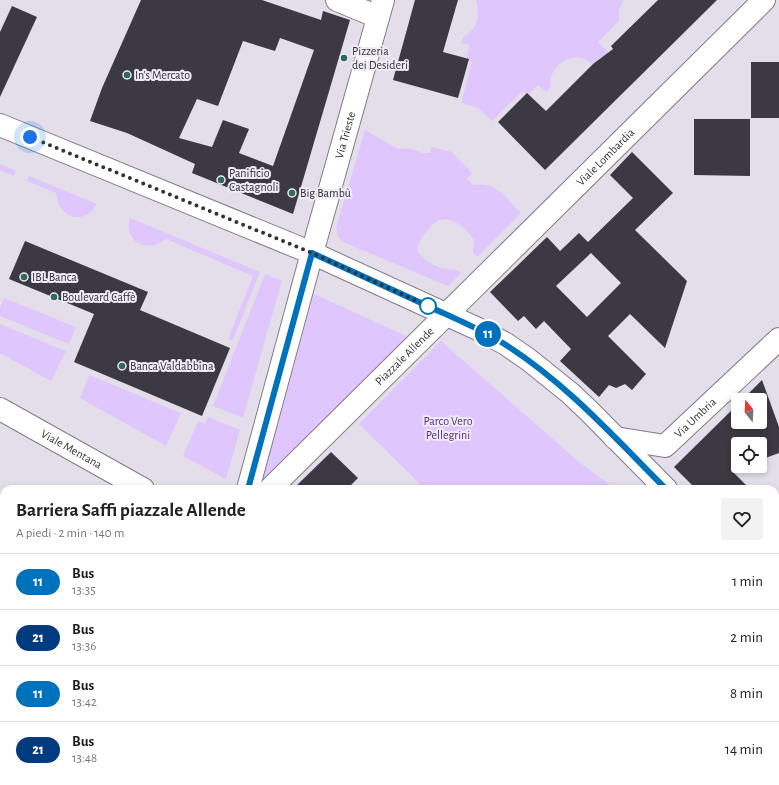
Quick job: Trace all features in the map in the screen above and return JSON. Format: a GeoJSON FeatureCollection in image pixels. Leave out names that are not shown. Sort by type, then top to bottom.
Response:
{"type":"FeatureCollection","features":[{"type":"Feature","properties":{"kind":"street","name":"Via Trieste"},"geometry":{"type":"LineString","coordinates":[[312,253],[380,8],[337,0]]}},
{"type":"Feature","properties":{"kind":"street","name":"Viale Lombardia"},"geometry":{"type":"LineString","coordinates":[[447,315],[764,0]]}},
{"type":"Feature","properties":{"kind":"street","name":"Piazzale Allende"},"geometry":{"type":"LineString","coordinates":[[0,124],[312,253],[447,315],[274,485]]}},
{"type":"Feature","properties":{"kind":"street"},"geometry":{"type":"LineString","coordinates":[[249,485],[312,253]]}},
{"type":"Feature","properties":{"kind":"street"},"geometry":{"type":"LineString","coordinates":[[447,315],[506,344],[529,360],[570,393],[662,485]]}},
{"type":"Feature","properties":{"kind":"street","name":"Via Umbria"},"geometry":{"type":"LineString","coordinates":[[615,438],[665,446],[779,339]]}},
{"type":"Feature","properties":{"kind":"street","name":"Viale Mentana"},"geometry":{"type":"LineString","coordinates":[[0,409],[136,485]]}},
{"type":"Feature","properties":{"kind":"green space"},"geometry":{"type":"Polygon","coordinates":[[[476,0],[624,0],[619,10],[619,21],[598,42],[631,76],[595,65],[585,59],[568,59],[554,70],[550,81],[550,88],[546,92],[538,85],[529,94],[526,94],[523,91],[492,121],[478,108],[461,103],[472,62],[468,61],[469,59],[466,58],[470,45],[461,43],[464,37],[474,28],[476,24],[478,8],[476,0]]]}},
{"type":"Feature","properties":{"kind":"green space"},"geometry":{"type":"Polygon","coordinates":[[[365,130],[398,149],[409,148],[423,153],[430,153],[432,147],[452,152],[472,173],[467,179],[473,185],[481,184],[495,188],[506,196],[521,213],[477,257],[473,252],[474,240],[460,225],[446,219],[431,226],[420,241],[418,252],[423,258],[434,265],[446,269],[456,270],[461,273],[448,286],[345,243],[338,237],[336,228],[365,130]]]}},
{"type":"Feature","properties":{"kind":"green space"},"geometry":{"type":"Polygon","coordinates":[[[0,164],[16,171],[14,176],[0,170],[0,164]]]}},
{"type":"Feature","properties":{"kind":"green space"},"geometry":{"type":"Polygon","coordinates":[[[29,176],[97,204],[92,211],[86,215],[79,217],[67,214],[58,202],[56,193],[27,181],[29,176]]]}},
{"type":"Feature","properties":{"kind":"green space"},"geometry":{"type":"Polygon","coordinates":[[[130,218],[260,272],[233,340],[228,339],[253,276],[166,239],[152,245],[139,243],[130,234],[130,218]]]}},
{"type":"Feature","properties":{"kind":"green space"},"geometry":{"type":"Polygon","coordinates":[[[265,274],[282,281],[243,418],[213,406],[265,274]]]}},
{"type":"Feature","properties":{"kind":"green space"},"geometry":{"type":"Polygon","coordinates":[[[314,294],[408,337],[264,478],[263,477],[314,294]]]}},
{"type":"Feature","properties":{"kind":"green space"},"geometry":{"type":"Polygon","coordinates":[[[4,298],[76,327],[69,344],[0,316],[0,308],[4,298]]]}},
{"type":"Feature","properties":{"kind":"green space"},"geometry":{"type":"Polygon","coordinates":[[[0,324],[66,351],[51,381],[0,353],[0,324]]]}},
{"type":"Feature","properties":{"kind":"green space","name":"Parco Vero Pellegrini"},"geometry":{"type":"Polygon","coordinates":[[[441,341],[578,461],[610,485],[421,485],[359,424],[441,341]]]}},
{"type":"Feature","properties":{"kind":"green space"},"geometry":{"type":"Polygon","coordinates":[[[89,375],[181,413],[166,446],[80,398],[89,375]]]}},
{"type":"Feature","properties":{"kind":"green space"},"geometry":{"type":"Polygon","coordinates":[[[208,417],[240,430],[226,479],[183,456],[198,421],[205,424],[208,417]]]}},
{"type":"Feature","properties":{"kind":"building"},"geometry":{"type":"Polygon","coordinates":[[[141,0],[262,0],[321,20],[323,11],[350,20],[293,214],[192,173],[195,164],[127,133],[90,121],[102,88],[141,0]],[[280,38],[275,51],[243,41],[218,106],[197,99],[179,138],[212,147],[223,120],[249,129],[239,153],[273,166],[314,50],[280,38]]]}},
{"type":"Feature","properties":{"kind":"building"},"geometry":{"type":"Polygon","coordinates":[[[415,0],[458,0],[443,52],[469,59],[458,98],[393,80],[415,0]]]}},
{"type":"Feature","properties":{"kind":"building"},"geometry":{"type":"Polygon","coordinates":[[[658,0],[717,0],[545,170],[498,122],[527,93],[546,111],[593,64],[613,49],[611,46],[658,0]]]}},
{"type":"Feature","properties":{"kind":"building"},"geometry":{"type":"Polygon","coordinates":[[[12,6],[37,17],[0,97],[0,32],[12,6]]]}},
{"type":"Feature","properties":{"kind":"building"},"geometry":{"type":"Polygon","coordinates":[[[751,62],[779,62],[779,118],[751,118],[751,62]]]}},
{"type":"Feature","properties":{"kind":"building"},"geometry":{"type":"Polygon","coordinates":[[[694,119],[750,119],[750,176],[694,175],[694,119]]]}},
{"type":"Feature","properties":{"kind":"building"},"geometry":{"type":"Polygon","coordinates":[[[632,152],[673,193],[635,230],[687,281],[665,348],[630,314],[608,336],[646,374],[632,390],[625,384],[616,388],[609,385],[599,397],[560,361],[571,349],[544,321],[536,329],[524,316],[518,321],[490,292],[547,237],[560,251],[579,233],[588,242],[633,198],[610,175],[632,152]],[[591,253],[556,286],[587,317],[621,283],[591,253]]]}},
{"type":"Feature","properties":{"kind":"building"},"geometry":{"type":"Polygon","coordinates":[[[25,241],[148,292],[140,310],[230,348],[202,416],[74,362],[94,314],[9,279],[25,241]]]}},
{"type":"Feature","properties":{"kind":"building"},"geometry":{"type":"Polygon","coordinates":[[[762,380],[767,393],[749,393],[762,380]]]}},
{"type":"Feature","properties":{"kind":"building"},"geometry":{"type":"Polygon","coordinates":[[[767,394],[779,427],[779,453],[767,457],[767,437],[731,437],[731,473],[734,473],[746,485],[692,485],[674,467],[731,411],[731,429],[767,429],[767,394]]]}},
{"type":"Feature","properties":{"kind":"building"},"geometry":{"type":"Polygon","coordinates":[[[331,452],[358,478],[351,485],[297,485],[331,452]]]}},
{"type":"Feature","properties":{"kind":"bus line","name":"11"},"geometry":{"type":"LineString","coordinates":[[249,485],[312,253],[478,329],[506,344],[529,360],[570,393],[662,485]]}},
{"type":"Feature","properties":{"kind":"place","name":"Pizzeria dei Desideri"},"geometry":{"type":"Point","coordinates":[344,58]}},
{"type":"Feature","properties":{"kind":"place","name":"In's Mercato"},"geometry":{"type":"Point","coordinates":[127,75]}},
{"type":"Feature","properties":{"kind":"place","name":"Panificio Castagnoli"},"geometry":{"type":"Point","coordinates":[221,180]}},
{"type":"Feature","properties":{"kind":"place","name":"Big Bambù"},"geometry":{"type":"Point","coordinates":[292,193]}},
{"type":"Feature","properties":{"kind":"place","name":"IBL Banca"},"geometry":{"type":"Point","coordinates":[24,277]}},
{"type":"Feature","properties":{"kind":"place","name":"Boulevard Caffè"},"geometry":{"type":"Point","coordinates":[54,297]}},
{"type":"Feature","properties":{"kind":"place","name":"Banca Valdabbina"},"geometry":{"type":"Point","coordinates":[122,366]}},
{"type":"Feature","properties":{"kind":"route"},"geometry":{"type":"LineString","coordinates":[[30,137],[312,253],[434,309],[428,306]]}}]}
